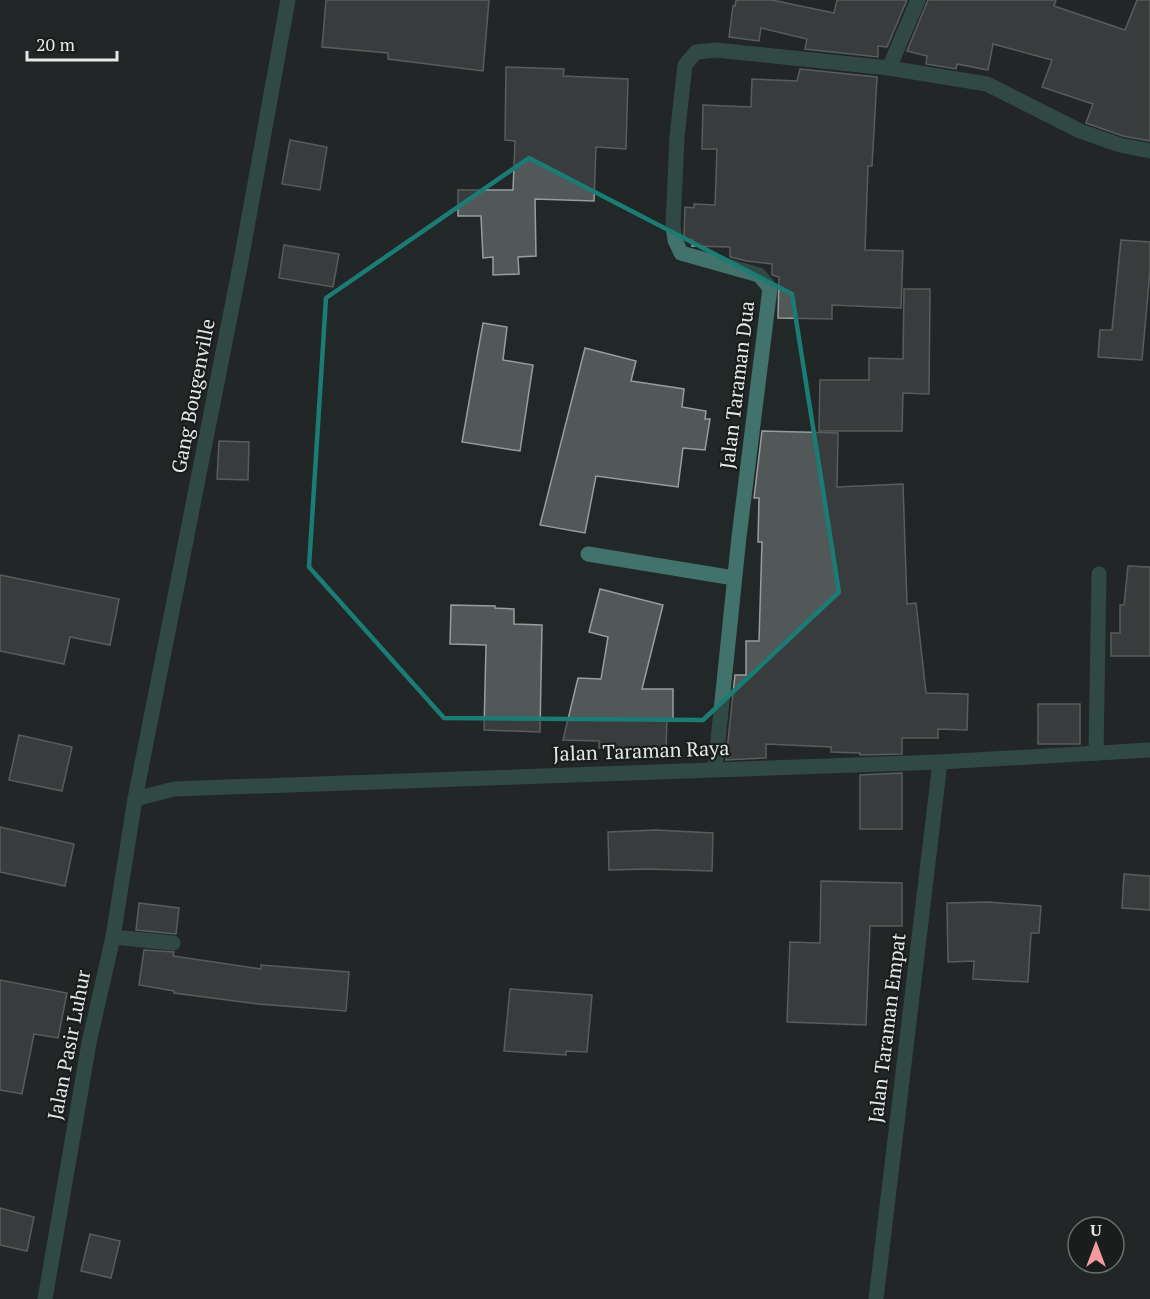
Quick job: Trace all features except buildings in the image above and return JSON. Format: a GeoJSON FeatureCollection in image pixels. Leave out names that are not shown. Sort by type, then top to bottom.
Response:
{"type":"FeatureCollection","features":[{"type":"Feature","properties":{"kind":"street","name":"Gang Bougenville"},"geometry":{"type":"LineString","coordinates":[[135,799],[241,261],[288,0]]}},
{"type":"Feature","properties":{"kind":"street"},"geometry":{"type":"LineString","coordinates":[[918,0],[889,68],[987,84],[1080,131],[1120,145],[1150,151]]}},
{"type":"Feature","properties":{"kind":"street","name":"Jalan Taraman Dua"},"geometry":{"type":"LineString","coordinates":[[715,769],[734,578],[770,288],[759,275],[681,254],[675,240],[673,226],[676,148],[684,65],[696,52],[716,50],[889,68]]}},
{"type":"Feature","properties":{"kind":"street"},"geometry":{"type":"LineString","coordinates":[[588,554],[734,578]]}},
{"type":"Feature","properties":{"kind":"street"},"geometry":{"type":"LineString","coordinates":[[1096,753],[1099,574]]}},
{"type":"Feature","properties":{"kind":"street","name":"Jalan Taraman Raya"},"geometry":{"type":"LineString","coordinates":[[135,799],[174,789],[940,762],[1150,750]]}},
{"type":"Feature","properties":{"kind":"street","name":"Jalan Taraman Empat"},"geometry":{"type":"LineString","coordinates":[[876,1299],[940,762]]}},
{"type":"Feature","properties":{"kind":"street","name":"Jalan Pasir Luhur"},"geometry":{"type":"LineString","coordinates":[[45,1299],[89,1043],[113,937],[135,799]]}},
{"type":"Feature","properties":{"kind":"street"},"geometry":{"type":"LineString","coordinates":[[113,937],[173,943]]}},
{"type":"Feature","properties":{"kind":"highlighted area"},"geometry":{"type":"Polygon","coordinates":[[[529,158],[792,294],[839,592],[703,720],[444,718],[309,567],[326,298],[529,158]]]}}]}
